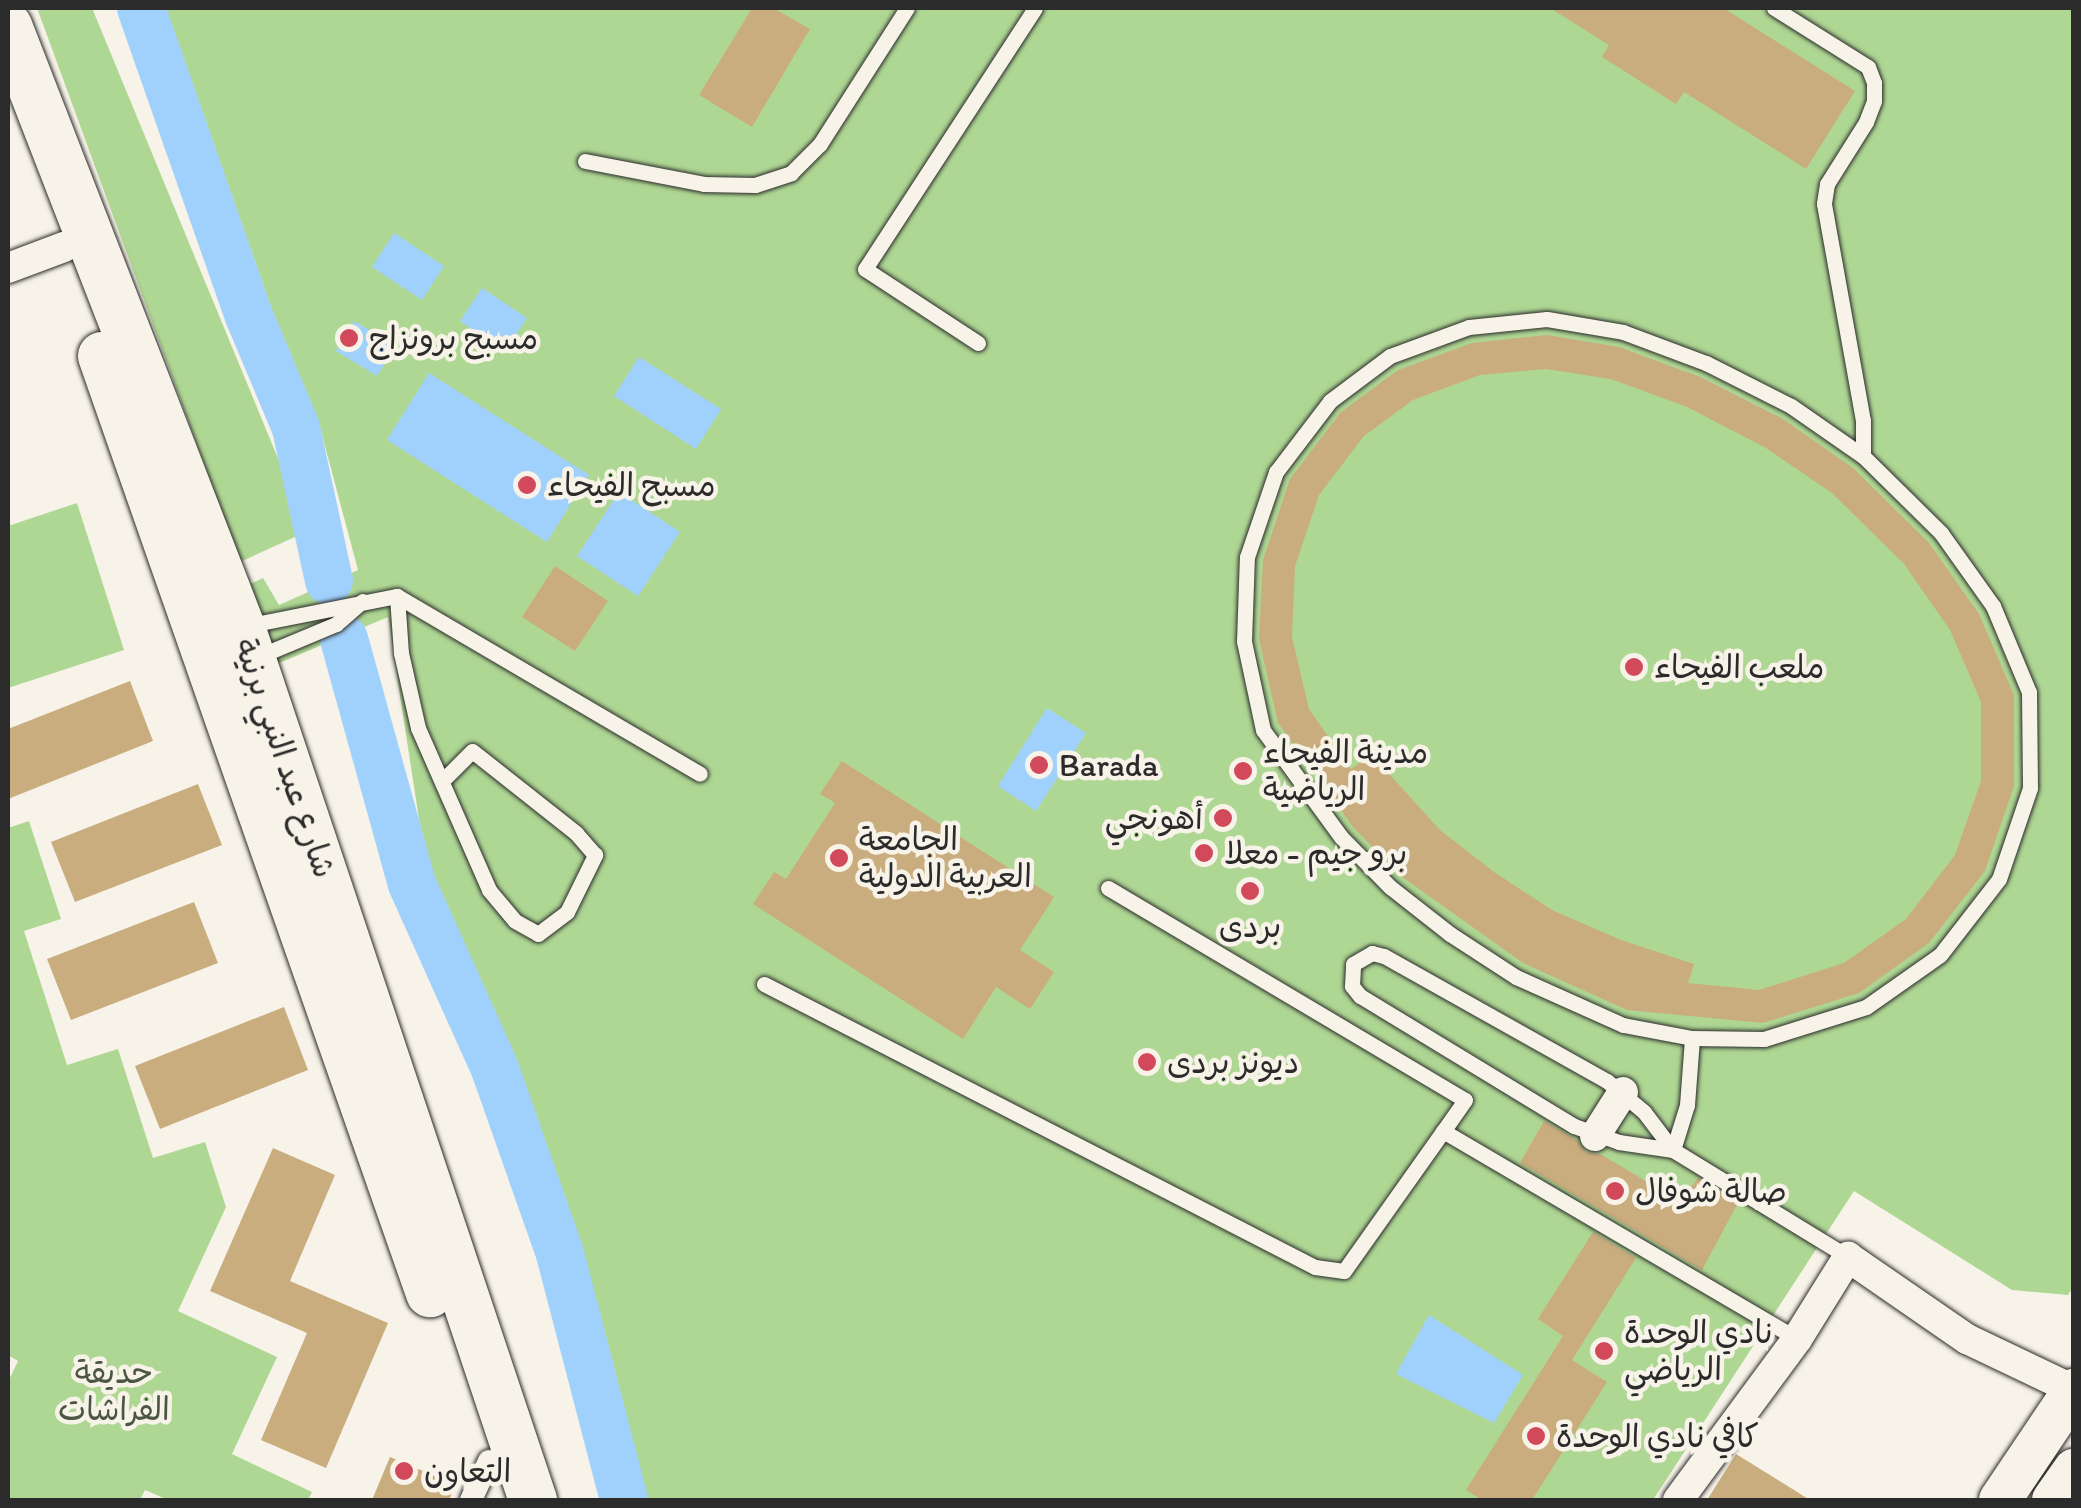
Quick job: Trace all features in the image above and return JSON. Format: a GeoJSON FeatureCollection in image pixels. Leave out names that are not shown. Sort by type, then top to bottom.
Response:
{"type":"FeatureCollection","features":[{"type":"Feature","properties":{"kind":"main road","name":"شارع عبد النبي برنية"},"geometry":{"type":"LineString","coordinates":[[8,26],[246,642],[533,1500]]}},
{"type":"Feature","properties":{"kind":"main road","name":"شارع عبد النبي برنية"},"geometry":{"type":"LineString","coordinates":[[8,99],[64,247],[487,1487]]}},
{"type":"Feature","properties":{"kind":"main road"},"geometry":{"type":"LineString","coordinates":[[2000,1500],[2074,1390]]}},
{"type":"Feature","properties":{"kind":"main road"},"geometry":{"type":"LineString","coordinates":[[2053,1500],[2074,1470]]}},
{"type":"Feature","properties":{"kind":"street"},"geometry":{"type":"LineString","coordinates":[[8,268],[64,247]]}},
{"type":"Feature","properties":{"kind":"street"},"geometry":{"type":"LineString","coordinates":[[1596,1136],[1624,1092]]}},
{"type":"Feature","properties":{"kind":"street"},"geometry":{"type":"LineString","coordinates":[[1678,1500],[1797,1339],[1848,1257],[1966,1339],[2074,1390]]}},
{"type":"Feature","properties":{"kind":"lane"},"geometry":{"type":"LineString","coordinates":[[585,161],[704,184],[755,185],[791,173],[820,144],[907,8]]}},
{"type":"Feature","properties":{"kind":"lane"},"geometry":{"type":"LineString","coordinates":[[978,343],[865,269],[1035,8]]}},
{"type":"Feature","properties":{"kind":"lane"},"geometry":{"type":"LineString","coordinates":[[1774,8],[1868,67],[1874,83],[1874,101],[1866,122],[1827,184],[1824,204],[1863,422],[1863,456]]}},
{"type":"Feature","properties":{"kind":"lane"},"geometry":{"type":"LineString","coordinates":[[1547,320],[1623,332],[1706,363],[1791,406],[1863,456],[1941,532],[1993,606],[2030,692],[2030,788],[1998,879],[1940,955],[1866,1007],[1764,1039],[1692,1038],[1623,1026],[1516,977],[1450,934],[1390,888],[1341,838],[1263,730],[1244,641],[1247,557],[1276,472],[1330,401],[1390,356],[1469,327],[1547,320]]}},
{"type":"Feature","properties":{"kind":"lane"},"geometry":{"type":"LineString","coordinates":[[246,642],[362,602],[397,596],[700,774]]}},
{"type":"Feature","properties":{"kind":"lane"},"geometry":{"type":"LineString","coordinates":[[397,596],[396,619],[418,728],[442,782],[490,890],[514,920],[538,934],[567,912],[595,855],[576,834],[472,751],[442,782]]}},
{"type":"Feature","properties":{"kind":"lane"},"geometry":{"type":"LineString","coordinates":[[246,642],[336,624],[362,602]]}},
{"type":"Feature","properties":{"kind":"lane"},"geometry":{"type":"LineString","coordinates":[[764,984],[1316,1267],[1344,1271],[1464,1100],[1108,888]]}},
{"type":"Feature","properties":{"kind":"lane"},"geometry":{"type":"LineString","coordinates":[[1674,1150],[1596,1136],[1360,996],[1352,986],[1354,964],[1372,953],[1384,956],[1624,1092],[1674,1150],[1848,1257]]}},
{"type":"Feature","properties":{"kind":"lane"},"geometry":{"type":"LineString","coordinates":[[1674,1150],[1687,1105],[1692,1038]]}},
{"type":"Feature","properties":{"kind":"lane"},"geometry":{"type":"LineString","coordinates":[[1443,1131],[1797,1339]]}},
{"type":"Feature","properties":{"kind":"green space"},"geometry":{"type":"Polygon","coordinates":[[[37,8],[92,8],[308,531],[240,562],[37,8]]]}},
{"type":"Feature","properties":{"kind":"green space","name":"مدينة الفيحاء الرياضية"},"geometry":{"type":"Polygon","coordinates":[[[166,8],[2073,8],[2073,1287],[2068,1295],[2012,1290],[1854,1191],[1653,1500],[643,1500],[577,1248],[511,1062],[428,878],[388,617],[277,664],[250,584],[263,578],[279,605],[358,570],[318,420],[271,307],[166,8]]]}},
{"type":"Feature","properties":{"kind":"green space"},"geometry":{"type":"Polygon","coordinates":[[[77,503],[124,650],[8,688],[8,526],[77,503]]]}},
{"type":"Feature","properties":{"kind":"green space","name":"حديقة الفراشات"},"geometry":{"type":"Polygon","coordinates":[[[29,821],[61,919],[24,931],[67,1065],[118,1049],[153,1158],[205,1142],[226,1207],[178,1311],[277,1357],[232,1454],[312,1492],[308,1500],[168,1500],[145,1490],[140,1500],[8,1500],[8,1382],[18,1361],[8,1355],[8,828],[29,821]]]}},
{"type":"Feature","properties":{"kind":"water"},"geometry":{"type":"Polygon","coordinates":[[[394,233],[444,266],[422,300],[372,267],[394,233]]]}},
{"type":"Feature","properties":{"kind":"water"},"geometry":{"type":"Polygon","coordinates":[[[482,288],[527,318],[505,351],[460,321],[482,288]]]}},
{"type":"Feature","properties":{"kind":"water"},"geometry":{"type":"Polygon","coordinates":[[[354,321],[396,346],[377,376],[336,351],[354,321]]]}},
{"type":"Feature","properties":{"kind":"water"},"geometry":{"type":"Polygon","coordinates":[[[639,357],[721,409],[696,449],[614,396],[639,357]]]}},
{"type":"Feature","properties":{"kind":"water"},"geometry":{"type":"Polygon","coordinates":[[[429,373],[589,475],[547,542],[387,440],[429,373]]]}},
{"type":"Feature","properties":{"kind":"water"},"geometry":{"type":"Polygon","coordinates":[[[619,492],[680,532],[638,596],[577,556],[619,492]]]}},
{"type":"Feature","properties":{"kind":"water"},"geometry":{"type":"Polygon","coordinates":[[[1047,708],[1086,733],[1036,811],[998,786],[1047,708]]]}},
{"type":"Feature","properties":{"kind":"water"},"geometry":{"type":"Polygon","coordinates":[[[1429,1315],[1523,1375],[1494,1423],[1396,1374],[1429,1315]]]}},
{"type":"Feature","properties":{"kind":"building"},"geometry":{"type":"Polygon","coordinates":[[[752,8],[773,8],[810,29],[752,127],[699,95],[752,8]]]}},
{"type":"Feature","properties":{"kind":"building"},"geometry":{"type":"Polygon","coordinates":[[[1550,8],[1723,8],[1855,91],[1806,169],[1684,92],[1676,104],[1602,57],[1609,45],[1550,8]]]}},
{"type":"Feature","properties":{"kind":"building"},"geometry":{"type":"Polygon","coordinates":[[[1547,335],[1619,347],[1700,377],[1783,419],[1853,468],[1929,543],[1979,614],[2014,695],[2014,786],[1985,871],[1929,943],[1859,993],[1763,1023],[1627,1010],[1523,963],[1401,876],[1353,827],[1278,723],[1259,639],[1263,560],[1290,479],[1341,412],[1398,370],[1472,343],[1547,335]],[[1546,369],[1480,375],[1413,400],[1364,436],[1319,495],[1295,566],[1292,637],[1309,709],[1351,769],[1371,754],[1440,830],[1494,872],[1552,910],[1621,940],[1694,964],[1688,983],[1759,990],[1844,963],[1906,919],[1955,855],[1981,781],[1981,702],[1950,630],[1904,564],[1832,493],[1766,448],[1687,407],[1611,379],[1546,369]]]}},
{"type":"Feature","properties":{"kind":"building"},"geometry":{"type":"Polygon","coordinates":[[[555,566],[608,601],[575,651],[522,617],[555,566]]]}},
{"type":"Feature","properties":{"kind":"building"},"geometry":{"type":"Polygon","coordinates":[[[130,681],[153,741],[8,799],[8,729],[130,681]]]}},
{"type":"Feature","properties":{"kind":"building"},"geometry":{"type":"Polygon","coordinates":[[[842,761],[1054,897],[1020,950],[1054,972],[1030,1009],[996,987],[963,1039],[753,904],[774,872],[786,879],[835,803],[820,794],[842,761]]]}},
{"type":"Feature","properties":{"kind":"building"},"geometry":{"type":"Polygon","coordinates":[[[198,784],[222,845],[75,902],[51,842],[198,784]]]}},
{"type":"Feature","properties":{"kind":"building"},"geometry":{"type":"Polygon","coordinates":[[[194,902],[218,963],[71,1020],[47,959],[194,902]]]}},
{"type":"Feature","properties":{"kind":"building"},"geometry":{"type":"Polygon","coordinates":[[[284,1007],[308,1070],[160,1129],[135,1066],[284,1007]]]}},
{"type":"Feature","properties":{"kind":"building","name":"صالة شوفال"},"geometry":{"type":"Polygon","coordinates":[[[1544,1121],[1577,1140],[1586,1152],[1600,1154],[1680,1201],[1698,1178],[1738,1203],[1702,1270],[1520,1163],[1544,1121]]]}},
{"type":"Feature","properties":{"kind":"building"},"geometry":{"type":"Polygon","coordinates":[[[273,1148],[335,1175],[290,1281],[388,1323],[326,1468],[261,1440],[307,1333],[210,1291],[273,1148]]]}},
{"type":"Feature","properties":{"kind":"building","name":"كافي نادي الوحدة"},"geometry":{"type":"Polygon","coordinates":[[[1593,1232],[1636,1258],[1572,1360],[1607,1382],[1532,1500],[1482,1500],[1466,1490],[1563,1336],[1538,1319],[1593,1232]]]}},
{"type":"Feature","properties":{"kind":"building"},"geometry":{"type":"Polygon","coordinates":[[[1736,1454],[1810,1500],[1707,1500],[1736,1454]]]}},
{"type":"Feature","properties":{"kind":"building","name":"التعاون"},"geometry":{"type":"Polygon","coordinates":[[[390,1457],[456,1485],[449,1500],[372,1500],[390,1457]]]}},
{"type":"Feature","properties":{"kind":"waterway"},"geometry":{"type":"LineString","coordinates":[[141,8],[249,316],[296,428],[329,580]]}},
{"type":"Feature","properties":{"kind":"waterway"},"geometry":{"type":"LineString","coordinates":[[344,639],[412,884],[495,1069],[560,1254],[624,1500]]}},
{"type":"Feature","properties":{"kind":"place","name":"مسبح برونزاج"},"geometry":{"type":"Point","coordinates":[349,338]}},
{"type":"Feature","properties":{"kind":"place","name":"مسبح الفيحاء"},"geometry":{"type":"Point","coordinates":[527,485]}},
{"type":"Feature","properties":{"kind":"place","name":"ملعب الفيحاء"},"geometry":{"type":"Point","coordinates":[1634,667]}},
{"type":"Feature","properties":{"kind":"place","name":"Barada"},"geometry":{"type":"Point","coordinates":[1039,765]}},
{"type":"Feature","properties":{"kind":"place","name":"مدينة الفيحاء الرياضية"},"geometry":{"type":"Point","coordinates":[1243,771]}},
{"type":"Feature","properties":{"kind":"place","name":"أهونجي"},"geometry":{"type":"Point","coordinates":[1223,818]}},
{"type":"Feature","properties":{"kind":"place","name":"برو جيم - معلا"},"geometry":{"type":"Point","coordinates":[1204,853]}},
{"type":"Feature","properties":{"kind":"place","name":"الجامعة العربية الدولية"},"geometry":{"type":"Point","coordinates":[839,858]}},
{"type":"Feature","properties":{"kind":"place","name":"بردى"},"geometry":{"type":"Point","coordinates":[1250,891]}},
{"type":"Feature","properties":{"kind":"place","name":"ديونز بردى"},"geometry":{"type":"Point","coordinates":[1147,1062]}},
{"type":"Feature","properties":{"kind":"place","name":"صالة شوفال"},"geometry":{"type":"Point","coordinates":[1615,1191]}},
{"type":"Feature","properties":{"kind":"place","name":"نادي الوحدة الرياضي"},"geometry":{"type":"Point","coordinates":[1604,1351]}},
{"type":"Feature","properties":{"kind":"place","name":"كافي نادي الوحدة"},"geometry":{"type":"Point","coordinates":[1536,1436]}},
{"type":"Feature","properties":{"kind":"place","name":"التعاون"},"geometry":{"type":"Point","coordinates":[404,1471]}}]}
